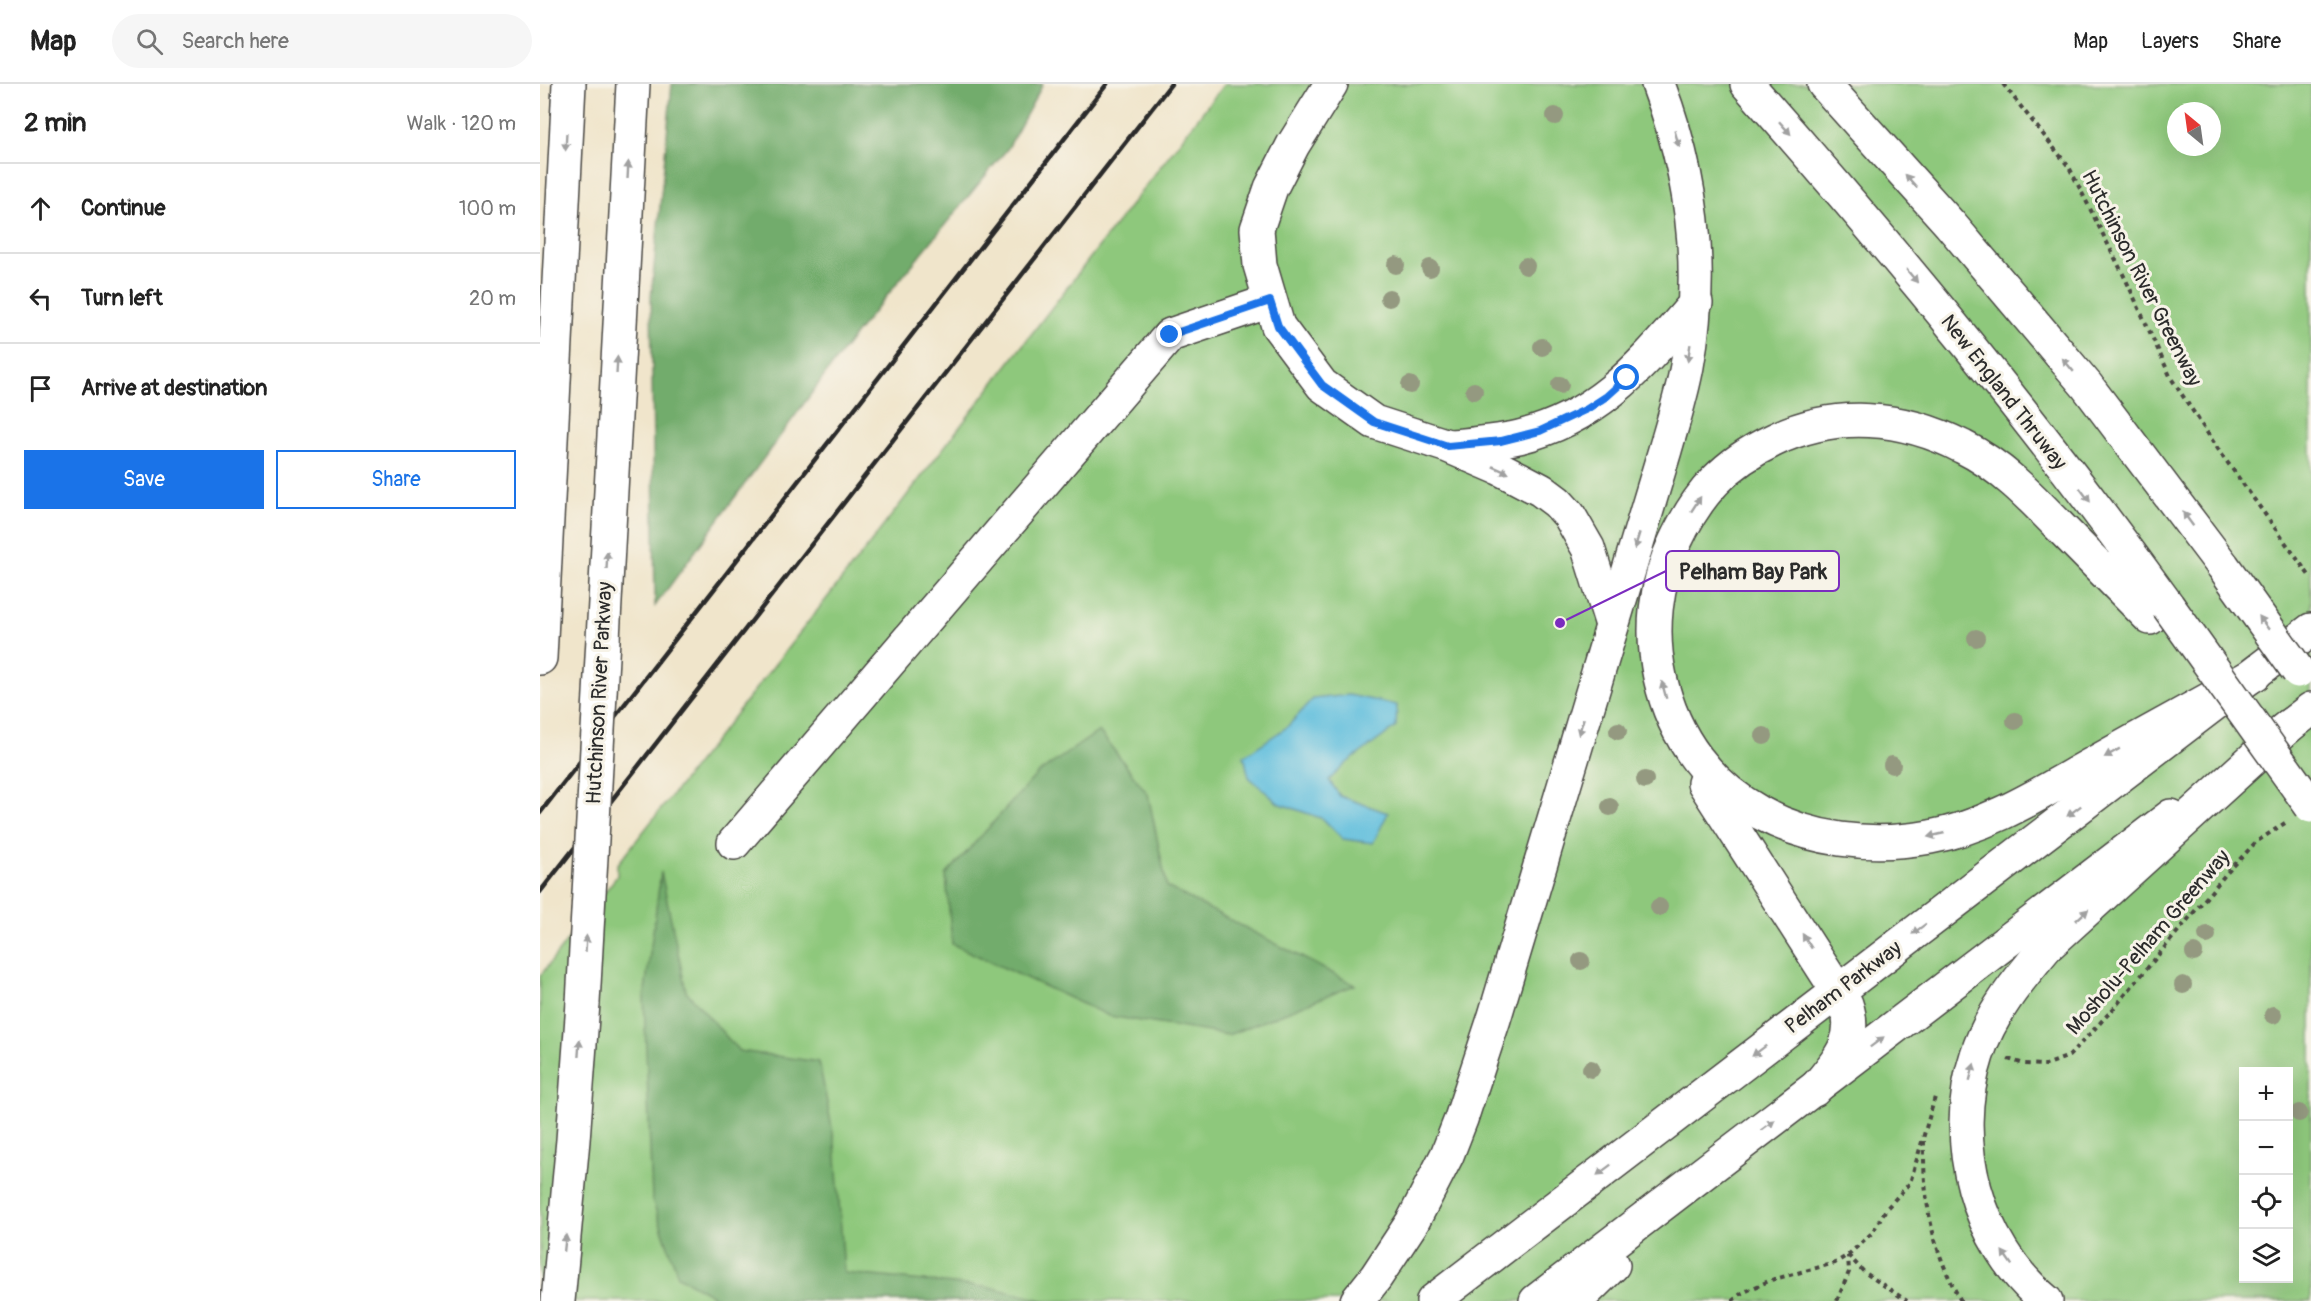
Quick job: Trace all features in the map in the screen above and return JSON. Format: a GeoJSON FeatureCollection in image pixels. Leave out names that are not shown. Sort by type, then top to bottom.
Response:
{"type":"FeatureCollection","features":[{"type":"Feature","properties":{"kind":"main road"},"geometry":{"type":"LineString","coordinates":[[540,658],[569,84]]}},
{"type":"Feature","properties":{"kind":"main road","name":"Hutchinson River Parkway"},"geometry":{"type":"LineString","coordinates":[[558,1301],[583,1003],[633,84]]}},
{"type":"Feature","properties":{"kind":"main road"},"geometry":{"type":"LineString","coordinates":[[1332,84],[1284,162],[1271,188],[1257,229],[1260,265],[1278,326],[1322,385],[1374,422],[1448,446],[1520,478],[1549,496],[1569,515],[1588,548],[1612,625]]}},
{"type":"Feature","properties":{"kind":"main road"},"geometry":{"type":"LineString","coordinates":[[1357,1301],[1376,1277],[1413,1221],[1447,1155],[1458,1128],[1485,1048],[1687,369],[1696,303],[1696,246],[1688,184],[1676,136],[1658,84]]}},
{"type":"Feature","properties":{"kind":"main road","name":"New England Thruway"},"geometry":{"type":"LineString","coordinates":[[1747,84],[1877,234],[2015,403],[2159,612],[2244,713],[2301,812]]}},
{"type":"Feature","properties":{"kind":"main road"},"geometry":{"type":"LineString","coordinates":[[1824,84],[1950,224],[2086,386],[2223,566],[2305,680]]}},
{"type":"Feature","properties":{"kind":"main road"},"geometry":{"type":"LineString","coordinates":[[734,843],[1170,335],[1270,301]]}},
{"type":"Feature","properties":{"kind":"main road"},"geometry":{"type":"LineString","coordinates":[[1448,446],[1521,437],[1540,431],[1587,409],[1607,396],[1627,378],[1696,303]]}},
{"type":"Feature","properties":{"kind":"main road"},"geometry":{"type":"LineString","coordinates":[[1814,1090],[1841,1056],[1848,1041],[1850,1017],[1839,990],[1699,775],[1685,749],[1664,693],[1655,638],[1656,610],[1661,579],[1671,550],[1698,499],[1739,459],[1788,433],[1836,421],[1880,421],[1924,430],[1967,448],[2007,476],[2159,612]]}},
{"type":"Feature","properties":{"kind":"main road"},"geometry":{"type":"LineString","coordinates":[[1674,720],[1688,746],[1724,789],[1745,805],[1792,828],[1815,835],[1842,839],[1899,841],[1932,837],[1989,818],[2041,792],[2254,674],[2311,630]]}},
{"type":"Feature","properties":{"kind":"main road","name":"Pelham Parkway"},"geometry":{"type":"LineString","coordinates":[[1433,1301],[2254,674]]}},
{"type":"Feature","properties":{"kind":"main road"},"geometry":{"type":"LineString","coordinates":[[2046,1301],[2025,1281],[1993,1236],[1975,1190],[1966,1141],[1965,1116],[1967,1094],[1978,1052],[2004,1002],[2046,948],[2301,717]]}},
{"type":"Feature","properties":{"kind":"main road"},"geometry":{"type":"LineString","coordinates":[[1536,1301],[2301,717]]}},
{"type":"Feature","properties":{"kind":"main road"},"geometry":{"type":"LineString","coordinates":[[1576,1301],[1722,1159]]}},
{"type":"Feature","properties":{"kind":"path","name":"Hutchinson River Greenway"},"geometry":{"type":"LineString","coordinates":[[2003,84],[2068,167],[2126,280],[2171,378],[2311,578]]}},
{"type":"Feature","properties":{"kind":"path","name":"Mosholu-Pelham Greenway"},"geometry":{"type":"LineString","coordinates":[[1978,1052],[2024,1064],[2046,1065],[2069,1056],[2114,1008],[2225,875],[2256,842],[2301,812]]}},
{"type":"Feature","properties":{"kind":"path"},"geometry":{"type":"LineString","coordinates":[[1732,1301],[1742,1293],[1771,1280],[1835,1263],[1848,1255],[1872,1233],[1886,1209],[1910,1183],[1937,1089]]}},
{"type":"Feature","properties":{"kind":"path"},"geometry":{"type":"LineString","coordinates":[[1924,1135],[1926,1199],[1930,1227],[1939,1254],[1961,1301]]}},
{"type":"Feature","properties":{"kind":"path"},"geometry":{"type":"LineString","coordinates":[[1837,1301],[1849,1272],[1848,1255]]}},
{"type":"Feature","properties":{"kind":"path"},"geometry":{"type":"LineString","coordinates":[[1848,1255],[1864,1272],[1907,1301]]}},
{"type":"Feature","properties":{"kind":"green space"},"geometry":{"type":"Polygon","coordinates":[[[672,84],[1043,84],[1008,148],[853,337],[655,606],[651,297],[672,84]]]}},
{"type":"Feature","properties":{"kind":"green space"},"geometry":{"type":"Polygon","coordinates":[[[1224,84],[2311,84],[2311,1301],[540,1301],[540,976],[617,876],[617,865],[868,546],[1224,84]]]}},
{"type":"Feature","properties":{"kind":"green space"},"geometry":{"type":"Polygon","coordinates":[[[1099,731],[1148,794],[1167,887],[1355,985],[1228,1035],[1109,1016],[952,944],[946,875],[1037,774],[1099,731]]]}},
{"type":"Feature","properties":{"kind":"green space"},"geometry":{"type":"Polygon","coordinates":[[[661,872],[686,991],[739,1051],[819,1062],[835,1143],[844,1273],[993,1288],[1046,1301],[722,1301],[678,1276],[652,1199],[644,998],[661,872]]]}},
{"type":"Feature","properties":{"kind":"water"},"geometry":{"type":"Polygon","coordinates":[[[1349,695],[1397,705],[1396,727],[1348,762],[1329,780],[1340,796],[1388,813],[1373,843],[1343,839],[1323,819],[1278,803],[1249,777],[1244,756],[1287,727],[1313,699],[1349,695]]]}},
{"type":"Feature","properties":{"kind":"railway"},"geometry":{"type":"LineString","coordinates":[[540,813],[1107,84]]}},
{"type":"Feature","properties":{"kind":"railway"},"geometry":{"type":"LineString","coordinates":[[540,892],[1171,84]]}},
{"type":"Feature","properties":{"kind":"place","name":"Pelham Bay Park"},"geometry":{"type":"Point","coordinates":[1560,623]}},
{"type":"Feature","properties":{"kind":"route"},"geometry":{"type":"LineString","coordinates":[[1170,335],[1270,301],[1278,326],[1322,385],[1374,422],[1448,446],[1501,441],[1540,431],[1587,409],[1607,396],[1627,378]]}}]}
